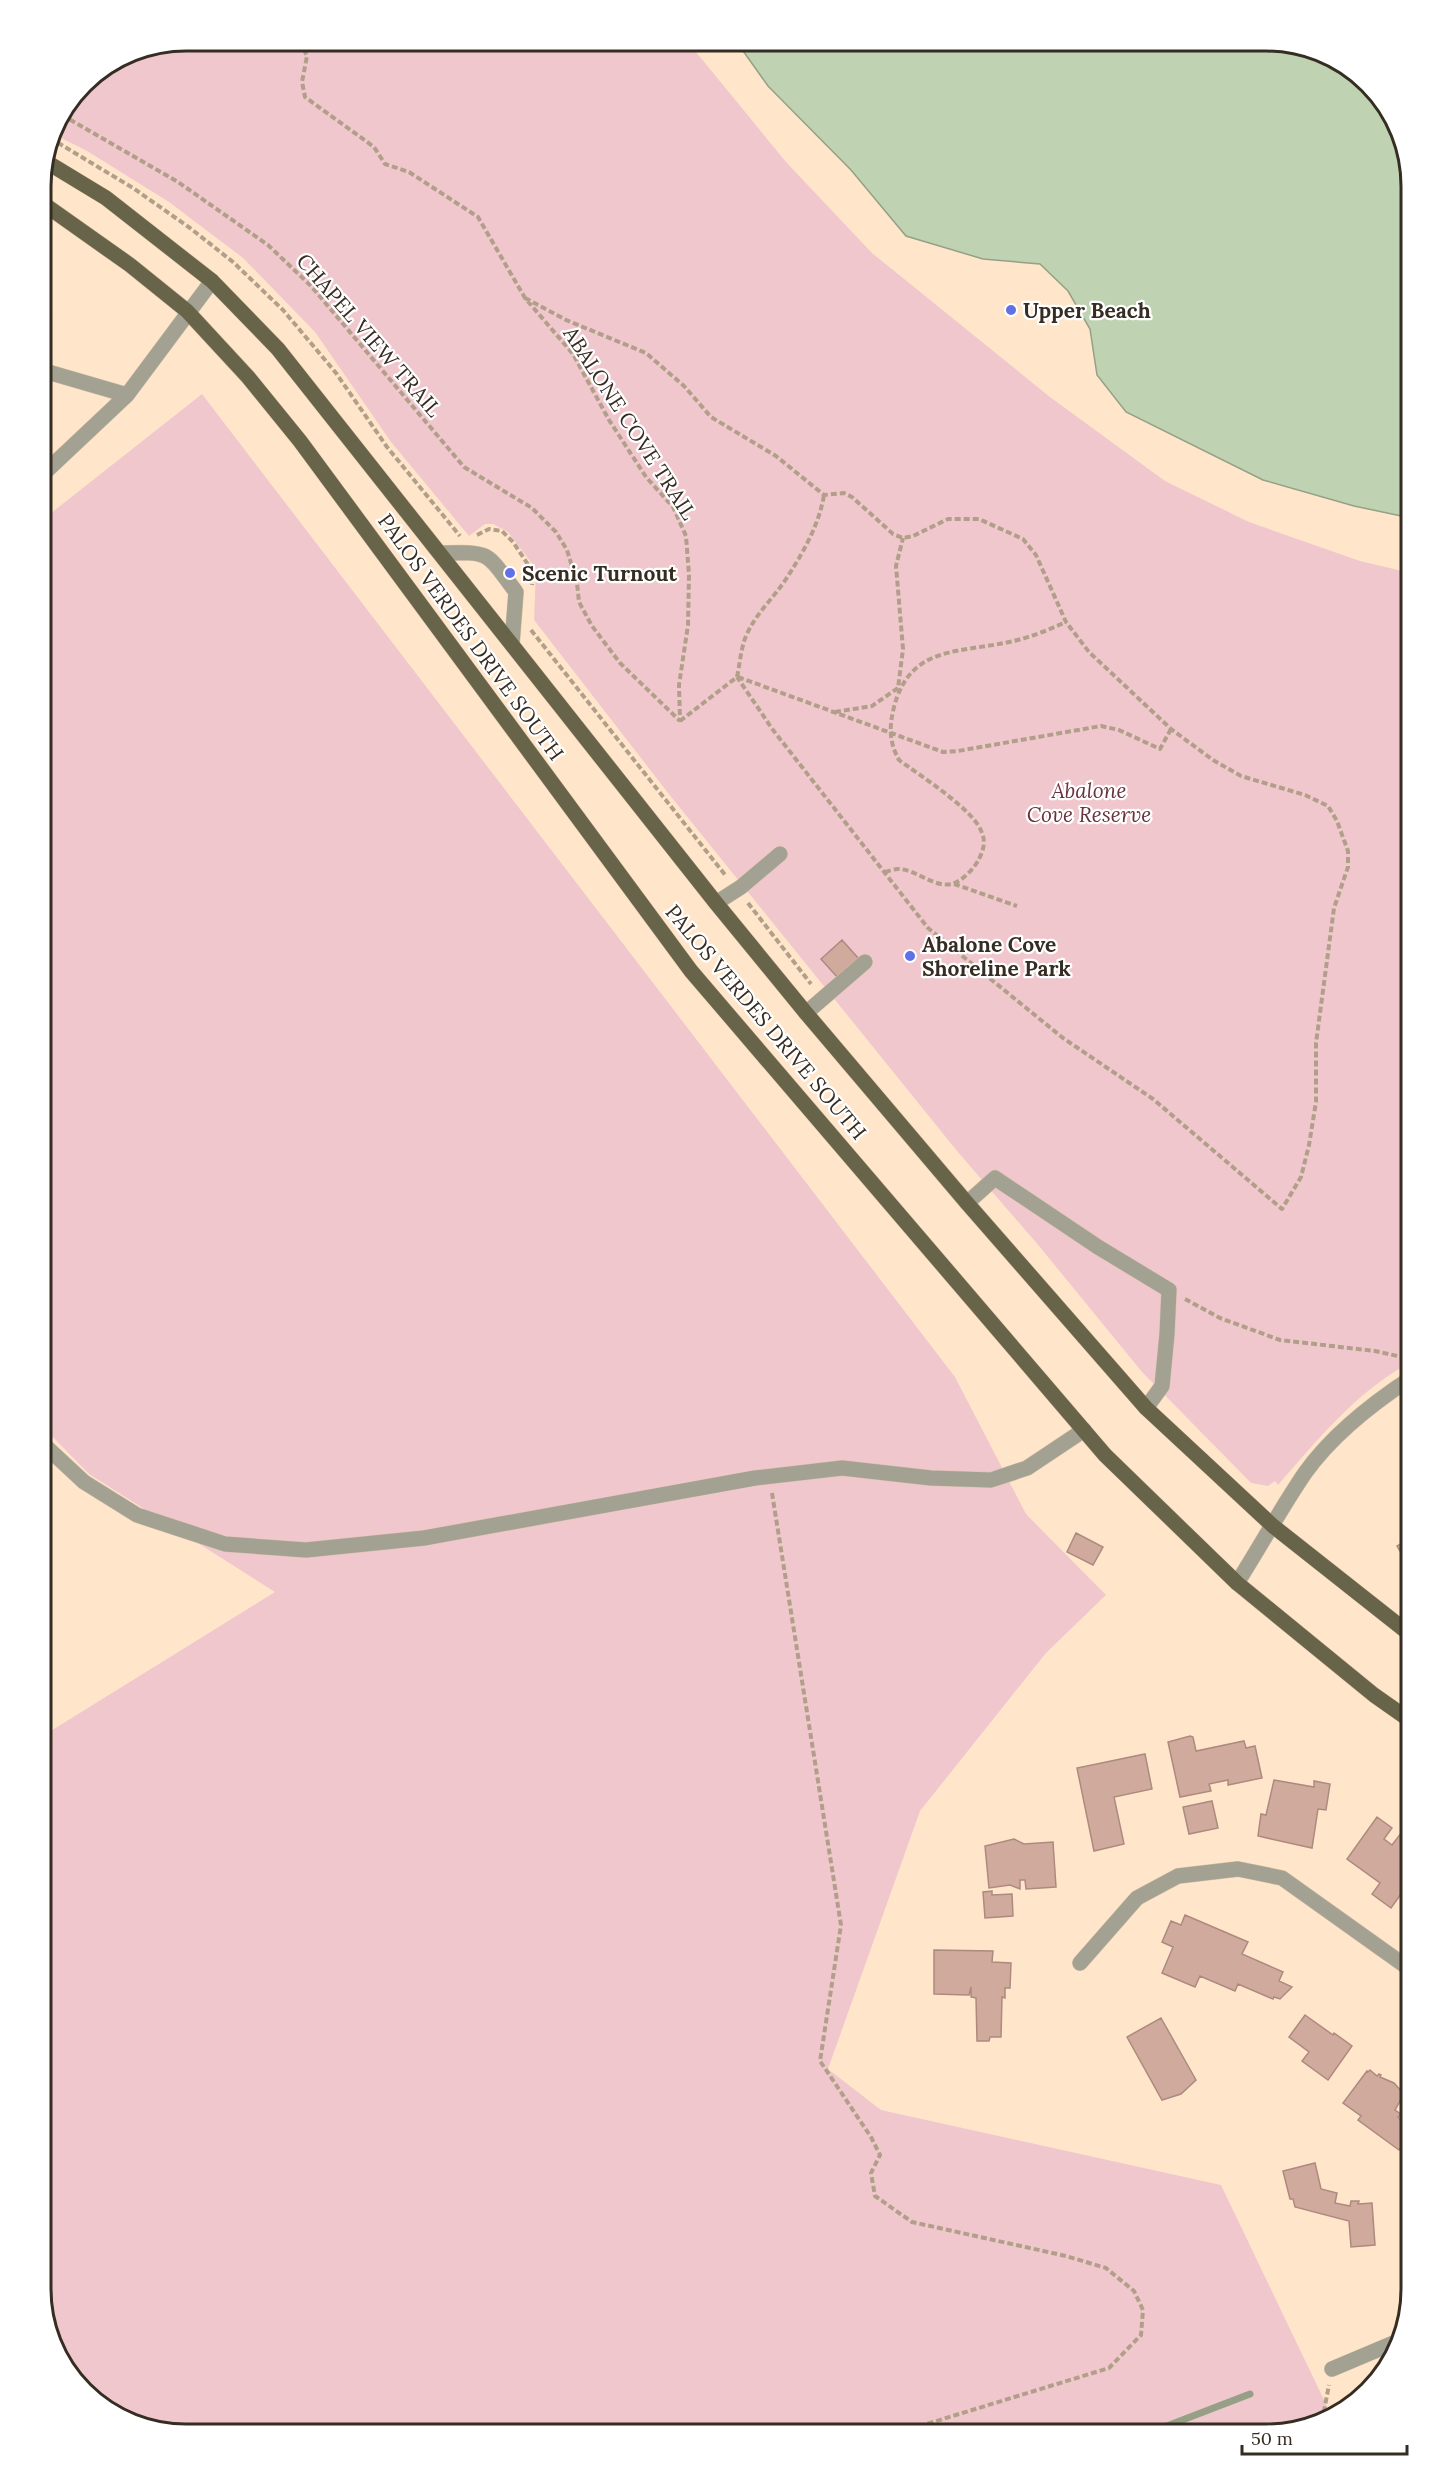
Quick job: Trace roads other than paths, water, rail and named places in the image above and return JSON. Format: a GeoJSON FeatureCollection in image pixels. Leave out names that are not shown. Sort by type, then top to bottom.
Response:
{"type":"FeatureCollection","features":[{"type":"Feature","properties":{"kind":"main road","name":"PALOS VERDES DRIVE SOUTH"},"geometry":{"type":"LineString","coordinates":[[53,166],[106,198],[212,281],[278,349],[716,903],[806,1013],[967,1203],[1146,1408],[1273,1526],[1401,1626]]}},
{"type":"Feature","properties":{"kind":"main road","name":"PALOS VERDES DRIVE SOUTH"},"geometry":{"type":"LineString","coordinates":[[51,209],[130,265],[187,311],[248,377],[300,441],[690,971],[1105,1455],[1237,1583],[1374,1695],[1401,1713]]}},
{"type":"Feature","properties":{"kind":"street"},"geometry":{"type":"LineString","coordinates":[[51,467],[127,395],[187,311],[212,281]]}},
{"type":"Feature","properties":{"kind":"street"},"geometry":{"type":"LineString","coordinates":[[51,373],[127,395]]}},
{"type":"Feature","properties":{"kind":"street"},"geometry":{"type":"LineString","coordinates":[[440,553],[481,553],[492,559],[516,592],[512,644]]}},
{"type":"Feature","properties":{"kind":"street"},"geometry":{"type":"LineString","coordinates":[[716,903],[780,854]]}},
{"type":"Feature","properties":{"kind":"street"},"geometry":{"type":"LineString","coordinates":[[806,1013],[865,962]]}},
{"type":"Feature","properties":{"kind":"street"},"geometry":{"type":"LineString","coordinates":[[967,1203],[995,1178],[1169,1290],[1162,1386],[1146,1408]]}},
{"type":"Feature","properties":{"kind":"street"},"geometry":{"type":"LineString","coordinates":[[1237,1583],[1305,1473],[1331,1442],[1401,1385]]}},
{"type":"Feature","properties":{"kind":"street"},"geometry":{"type":"LineString","coordinates":[[51,1451],[84,1482],[136,1515],[225,1544],[306,1550],[423,1538],[656,1495],[842,1468],[932,1478],[991,1480],[1027,1468],[1084,1430]]}},
{"type":"Feature","properties":{"kind":"street"},"geometry":{"type":"LineString","coordinates":[[1080,1963],[1137,1898],[1178,1876],[1238,1869],[1282,1878],[1401,1962]]}},
{"type":"Feature","properties":{"kind":"street"},"geometry":{"type":"LineString","coordinates":[[1332,2369],[1389,2345]]}},
{"type":"Feature","properties":{"kind":"waterway"},"geometry":{"type":"LineString","coordinates":[[1172,2424],[1250,2394]]}},
{"type":"Feature","properties":{"kind":"place","name":"Upper Beach"},"geometry":{"type":"Point","coordinates":[1011,310]}},
{"type":"Feature","properties":{"kind":"place","name":"Scenic Turnout"},"geometry":{"type":"Point","coordinates":[510,573]}},
{"type":"Feature","properties":{"kind":"place","name":"Abalone Cove Shoreline Park"},"geometry":{"type":"Point","coordinates":[910,956]}},
{"type":"Feature","properties":{"kind":"park label","name":"Abalone Cove Reserve"},"geometry":{"type":"Point","coordinates":[1089,802]}}]}
